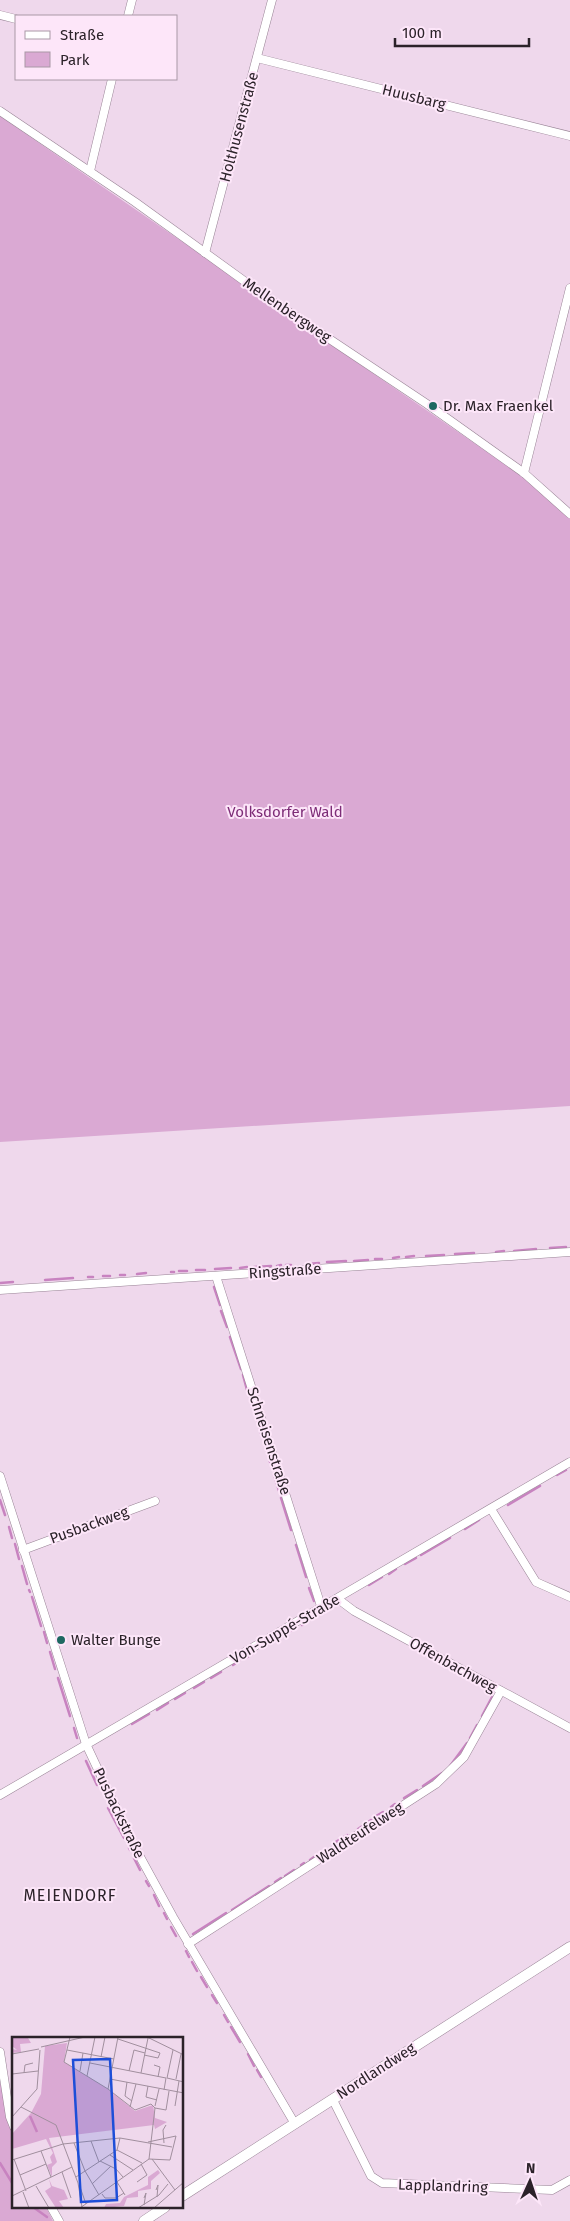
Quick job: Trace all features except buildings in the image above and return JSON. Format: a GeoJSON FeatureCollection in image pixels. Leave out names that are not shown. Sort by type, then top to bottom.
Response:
{"type":"FeatureCollection","features":[{"type":"Feature","properties":{"kind":"street"},"geometry":{"type":"LineString","coordinates":[[128,15],[132,0]]}},
{"type":"Feature","properties":{"kind":"street","name":"Holthusenstraße"},"geometry":{"type":"LineString","coordinates":[[205,253],[272,0]]}},
{"type":"Feature","properties":{"kind":"street"},"geometry":{"type":"LineString","coordinates":[[0,15],[15,19]]}},
{"type":"Feature","properties":{"kind":"street","name":"Huusbarg"},"geometry":{"type":"LineString","coordinates":[[257,58],[570,136]]}},
{"type":"Feature","properties":{"kind":"street"},"geometry":{"type":"LineString","coordinates":[[90,171],[112,80]]}},
{"type":"Feature","properties":{"kind":"street","name":"Mellenbergweg"},"geometry":{"type":"LineString","coordinates":[[0,111],[135,202],[205,253],[524,473],[570,514]]}},
{"type":"Feature","properties":{"kind":"street"},"geometry":{"type":"LineString","coordinates":[[524,473],[570,288]]}},
{"type":"Feature","properties":{"kind":"street"},"geometry":{"type":"LineString","coordinates":[[561,324],[570,327]]}},
{"type":"Feature","properties":{"kind":"street","name":"Ringstraße"},"geometry":{"type":"LineString","coordinates":[[0,1290],[570,1252]]}},
{"type":"Feature","properties":{"kind":"street","name":"Schneisenstraße"},"geometry":{"type":"LineString","coordinates":[[216,1276],[321,1606]]}},
{"type":"Feature","properties":{"kind":"street","name":"Von-Suppé-Straße"},"geometry":{"type":"LineString","coordinates":[[0,1795],[570,1462]]}},
{"type":"Feature","properties":{"kind":"street","name":"Pusbackstraße"},"geometry":{"type":"LineString","coordinates":[[0,1476],[86,1744],[135,1846],[188,1944],[295,2124]]}},
{"type":"Feature","properties":{"kind":"street","name":"Pusbackweg"},"geometry":{"type":"LineString","coordinates":[[23,1550],[155,1501]]}},
{"type":"Feature","properties":{"kind":"street"},"geometry":{"type":"LineString","coordinates":[[491,1509],[536,1582],[570,1597]]}},
{"type":"Feature","properties":{"kind":"street","name":"Offenbachweg"},"geometry":{"type":"LineString","coordinates":[[338,1599],[354,1611],[570,1728]]}},
{"type":"Feature","properties":{"kind":"street","name":"Waldteufelweg"},"geometry":{"type":"LineString","coordinates":[[188,1944],[436,1784],[464,1757],[501,1691]]}},
{"type":"Feature","properties":{"kind":"street","name":"Nordlandweg"},"geometry":{"type":"LineString","coordinates":[[184,2195],[570,1947]]}},
{"type":"Feature","properties":{"kind":"street"},"geometry":{"type":"LineString","coordinates":[[0,2052],[12,2122]]}},
{"type":"Feature","properties":{"kind":"street","name":"Lapplandring"},"geometry":{"type":"LineString","coordinates":[[333,2100],[372,2176],[382,2183],[552,2190],[570,2180]]}},
{"type":"Feature","properties":{"kind":"street"},"geometry":{"type":"LineString","coordinates":[[52,2208],[59,2221]]}},
{"type":"Feature","properties":{"kind":"street"},"geometry":{"type":"LineString","coordinates":[[144,2221],[164,2208]]}},
{"type":"Feature","properties":{"kind":"green space","name":"Volksdorfer Wald"},"geometry":{"type":"Polygon","coordinates":[[[0,116],[525,478],[570,519],[570,1106],[0,1142],[0,116]]]}},
{"type":"Feature","properties":{"kind":"green space"},"geometry":{"type":"Polygon","coordinates":[[[0,2082],[12,2127],[12,2208],[46,2208],[53,2221],[0,2221],[0,2082]]]}},
{"type":"Feature","properties":{"kind":"waterway"},"geometry":{"type":"LineString","coordinates":[[550,1248],[566,1247]]}},
{"type":"Feature","properties":{"kind":"waterway"},"geometry":{"type":"LineString","coordinates":[[514,1251],[536,1249]]}},
{"type":"Feature","properties":{"kind":"waterway"},"geometry":{"type":"LineString","coordinates":[[496,1252],[504,1251]]}},
{"type":"Feature","properties":{"kind":"waterway"},"geometry":{"type":"LineString","coordinates":[[455,1254],[474,1253]]}},
{"type":"Feature","properties":{"kind":"waterway"},"geometry":{"type":"LineString","coordinates":[[426,1256],[444,1255]]}},
{"type":"Feature","properties":{"kind":"waterway"},"geometry":{"type":"LineString","coordinates":[[406,1257],[414,1256]]}},
{"type":"Feature","properties":{"kind":"waterway"},"geometry":{"type":"LineString","coordinates":[[393,1258],[399,1257]]}},
{"type":"Feature","properties":{"kind":"waterway"},"geometry":{"type":"LineString","coordinates":[[375,1259],[382,1259]]}},
{"type":"Feature","properties":{"kind":"waterway"},"geometry":{"type":"LineString","coordinates":[[354,1261],[368,1260]]}},
{"type":"Feature","properties":{"kind":"waterway"},"geometry":{"type":"LineString","coordinates":[[327,1262],[346,1261]]}},
{"type":"Feature","properties":{"kind":"waterway"},"geometry":{"type":"LineString","coordinates":[[307,1264],[319,1263]]}},
{"type":"Feature","properties":{"kind":"waterway"},"geometry":{"type":"LineString","coordinates":[[277,1266],[281,1265]]}},
{"type":"Feature","properties":{"kind":"waterway"},"geometry":{"type":"LineString","coordinates":[[286,1265],[291,1265]]}},
{"type":"Feature","properties":{"kind":"waterway"},"geometry":{"type":"LineString","coordinates":[[254,1267],[271,1266]]}},
{"type":"Feature","properties":{"kind":"waterway"},"geometry":{"type":"LineString","coordinates":[[240,1268],[247,1267]]}},
{"type":"Feature","properties":{"kind":"waterway"},"geometry":{"type":"LineString","coordinates":[[215,1269],[231,1268]]}},
{"type":"Feature","properties":{"kind":"waterway"},"geometry":{"type":"LineString","coordinates":[[196,1270],[205,1270]]}},
{"type":"Feature","properties":{"kind":"waterway"},"geometry":{"type":"LineString","coordinates":[[179,1271],[187,1271]]}},
{"type":"Feature","properties":{"kind":"waterway"},"geometry":{"type":"LineString","coordinates":[[137,1274],[146,1273]]}},
{"type":"Feature","properties":{"kind":"waterway"},"geometry":{"type":"LineString","coordinates":[[120,1275],[125,1275]]}},
{"type":"Feature","properties":{"kind":"waterway"},"geometry":{"type":"LineString","coordinates":[[103,1276],[110,1276]]}},
{"type":"Feature","properties":{"kind":"waterway"},"geometry":{"type":"LineString","coordinates":[[88,1277],[93,1277]]}},
{"type":"Feature","properties":{"kind":"waterway"},"geometry":{"type":"LineString","coordinates":[[45,1280],[73,1278]]}},
{"type":"Feature","properties":{"kind":"waterway"},"geometry":{"type":"LineString","coordinates":[[0,1283],[13,1282]]}},
{"type":"Feature","properties":{"kind":"waterway"},"geometry":{"type":"LineString","coordinates":[[214,1287],[220,1305]]}},
{"type":"Feature","properties":{"kind":"waterway"},"geometry":{"type":"LineString","coordinates":[[221,1311],[227,1327]]}},
{"type":"Feature","properties":{"kind":"waterway"},"geometry":{"type":"LineString","coordinates":[[230,1337],[241,1369]]}},
{"type":"Feature","properties":{"kind":"waterway"},"geometry":{"type":"LineString","coordinates":[[243,1375],[247,1390]]}},
{"type":"Feature","properties":{"kind":"waterway"},"geometry":{"type":"LineString","coordinates":[[251,1402],[254,1411]]}},
{"type":"Feature","properties":{"kind":"waterway"},"geometry":{"type":"LineString","coordinates":[[256,1417],[258,1423]]}},
{"type":"Feature","properties":{"kind":"waterway"},"geometry":{"type":"LineString","coordinates":[[259,1427],[262,1437]]}},
{"type":"Feature","properties":{"kind":"waterway"},"geometry":{"type":"LineString","coordinates":[[265,1444],[270,1462]]}},
{"type":"Feature","properties":{"kind":"waterway"},"geometry":{"type":"LineString","coordinates":[[557,1475],[566,1470]]}},
{"type":"Feature","properties":{"kind":"waterway"},"geometry":{"type":"LineString","coordinates":[[274,1475],[279,1491]]}},
{"type":"Feature","properties":{"kind":"waterway"},"geometry":{"type":"LineString","coordinates":[[508,1505],[540,1486]]}},
{"type":"Feature","properties":{"kind":"waterway"},"geometry":{"type":"LineString","coordinates":[[281,1498],[291,1530]]}},
{"type":"Feature","properties":{"kind":"waterway"},"geometry":{"type":"LineString","coordinates":[[0,1500],[5,1515]]}},
{"type":"Feature","properties":{"kind":"waterway"},"geometry":{"type":"LineString","coordinates":[[465,1529],[479,1520]]}},
{"type":"Feature","properties":{"kind":"waterway"},"geometry":{"type":"LineString","coordinates":[[9,1527],[12,1538]]}},
{"type":"Feature","properties":{"kind":"waterway"},"geometry":{"type":"LineString","coordinates":[[421,1555],[450,1538]]}},
{"type":"Feature","properties":{"kind":"waterway"},"geometry":{"type":"LineString","coordinates":[[15,1544],[19,1559]]}},
{"type":"Feature","properties":{"kind":"waterway"},"geometry":{"type":"LineString","coordinates":[[296,1545],[306,1577]]}},
{"type":"Feature","properties":{"kind":"waterway"},"geometry":{"type":"LineString","coordinates":[[405,1564],[416,1558]]}},
{"type":"Feature","properties":{"kind":"waterway"},"geometry":{"type":"LineString","coordinates":[[22,1566],[27,1584]]}},
{"type":"Feature","properties":{"kind":"waterway"},"geometry":{"type":"LineString","coordinates":[[389,1574],[396,1569]]}},
{"type":"Feature","properties":{"kind":"waterway"},"geometry":{"type":"LineString","coordinates":[[369,1585],[382,1577]]}},
{"type":"Feature","properties":{"kind":"waterway"},"geometry":{"type":"LineString","coordinates":[[309,1588],[314,1601]]}},
{"type":"Feature","properties":{"kind":"waterway"},"geometry":{"type":"LineString","coordinates":[[32,1597],[41,1626]]}},
{"type":"Feature","properties":{"kind":"waterway"},"geometry":{"type":"LineString","coordinates":[[320,1614],[326,1610]]}},
{"type":"Feature","properties":{"kind":"waterway"},"geometry":{"type":"LineString","coordinates":[[302,1625],[312,1618]]}},
{"type":"Feature","properties":{"kind":"waterway"},"geometry":{"type":"LineString","coordinates":[[285,1634],[294,1629]]}},
{"type":"Feature","properties":{"kind":"waterway"},"geometry":{"type":"LineString","coordinates":[[44,1632],[47,1643]]}},
{"type":"Feature","properties":{"kind":"waterway"},"geometry":{"type":"LineString","coordinates":[[268,1644],[276,1640]]}},
{"type":"Feature","properties":{"kind":"waterway"},"geometry":{"type":"LineString","coordinates":[[50,1652],[55,1669]]}},
{"type":"Feature","properties":{"kind":"waterway"},"geometry":{"type":"LineString","coordinates":[[246,1658],[255,1652]]}},
{"type":"Feature","properties":{"kind":"waterway"},"geometry":{"type":"LineString","coordinates":[[233,1665],[239,1661]]}},
{"type":"Feature","properties":{"kind":"waterway"},"geometry":{"type":"LineString","coordinates":[[211,1678],[221,1672]]}},
{"type":"Feature","properties":{"kind":"waterway"},"geometry":{"type":"LineString","coordinates":[[58,1678],[70,1716]]}},
{"type":"Feature","properties":{"kind":"waterway"},"geometry":{"type":"LineString","coordinates":[[194,1688],[204,1682]]}},
{"type":"Feature","properties":{"kind":"waterway"},"geometry":{"type":"LineString","coordinates":[[175,1699],[185,1693]]}},
{"type":"Feature","properties":{"kind":"waterway"},"geometry":{"type":"LineString","coordinates":[[482,1716],[492,1697]]}},
{"type":"Feature","properties":{"kind":"waterway"},"geometry":{"type":"LineString","coordinates":[[157,1710],[168,1703]]}},
{"type":"Feature","properties":{"kind":"waterway"},"geometry":{"type":"LineString","coordinates":[[132,1724],[149,1714]]}},
{"type":"Feature","properties":{"kind":"waterway"},"geometry":{"type":"LineString","coordinates":[[470,1738],[477,1725]]}},
{"type":"Feature","properties":{"kind":"waterway"},"geometry":{"type":"LineString","coordinates":[[74,1728],[77,1738]]}},
{"type":"Feature","properties":{"kind":"waterway"},"geometry":{"type":"LineString","coordinates":[[450,1766],[467,1743]]}},
{"type":"Feature","properties":{"kind":"waterway"},"geometry":{"type":"LineString","coordinates":[[86,1761],[97,1785]]}},
{"type":"Feature","properties":{"kind":"waterway"},"geometry":{"type":"LineString","coordinates":[[423,1786],[442,1773]]}},
{"type":"Feature","properties":{"kind":"waterway"},"geometry":{"type":"LineString","coordinates":[[404,1798],[417,1790]]}},
{"type":"Feature","properties":{"kind":"waterway"},"geometry":{"type":"LineString","coordinates":[[391,1807],[395,1804]]}},
{"type":"Feature","properties":{"kind":"waterway"},"geometry":{"type":"LineString","coordinates":[[108,1808],[124,1838]]}},
{"type":"Feature","properties":{"kind":"waterway"},"geometry":{"type":"LineString","coordinates":[[376,1816],[383,1812]]}},
{"type":"Feature","properties":{"kind":"waterway"},"geometry":{"type":"LineString","coordinates":[[358,1829],[371,1820]]}},
{"type":"Feature","properties":{"kind":"waterway"},"geometry":{"type":"LineString","coordinates":[[334,1843],[347,1835]]}},
{"type":"Feature","properties":{"kind":"waterway"},"geometry":{"type":"LineString","coordinates":[[310,1860],[318,1854]]}},
{"type":"Feature","properties":{"kind":"waterway"},"geometry":{"type":"LineString","coordinates":[[134,1858],[140,1870]]}},
{"type":"Feature","properties":{"kind":"waterway"},"geometry":{"type":"LineString","coordinates":[[285,1876],[294,1870]]}},
{"type":"Feature","properties":{"kind":"waterway"},"geometry":{"type":"LineString","coordinates":[[275,1882],[281,1878]]}},
{"type":"Feature","properties":{"kind":"waterway"},"geometry":{"type":"LineString","coordinates":[[146,1881],[149,1886]]}},
{"type":"Feature","properties":{"kind":"waterway"},"geometry":{"type":"LineString","coordinates":[[232,1910],[269,1886]]}},
{"type":"Feature","properties":{"kind":"waterway"},"geometry":{"type":"LineString","coordinates":[[154,1895],[159,1906]]}},
{"type":"Feature","properties":{"kind":"waterway"},"geometry":{"type":"LineString","coordinates":[[164,1913],[167,1919]]}},
{"type":"Feature","properties":{"kind":"waterway"},"geometry":{"type":"LineString","coordinates":[[193,1934],[226,1913]]}},
{"type":"Feature","properties":{"kind":"waterway"},"geometry":{"type":"LineString","coordinates":[[171,1927],[176,1936]]}},
{"type":"Feature","properties":{"kind":"waterway"},"geometry":{"type":"LineString","coordinates":[[186,1951],[189,1957]]}},
{"type":"Feature","properties":{"kind":"waterway"},"geometry":{"type":"LineString","coordinates":[[192,1962],[197,1971]]}},
{"type":"Feature","properties":{"kind":"waterway"},"geometry":{"type":"LineString","coordinates":[[201,1977],[207,1987]]}},
{"type":"Feature","properties":{"kind":"waterway"},"geometry":{"type":"LineString","coordinates":[[212,1995],[217,2003]]}},
{"type":"Feature","properties":{"kind":"waterway"},"geometry":{"type":"LineString","coordinates":[[224,2015],[228,2022]]}},
{"type":"Feature","properties":{"kind":"waterway"},"geometry":{"type":"LineString","coordinates":[[231,2027],[240,2042]]}},
{"type":"Feature","properties":{"kind":"waterway"},"geometry":{"type":"LineString","coordinates":[[248,2054],[254,2066]]}},
{"type":"Feature","properties":{"kind":"waterway"},"geometry":{"type":"LineString","coordinates":[[257,2070],[261,2077]]}},
{"type":"Feature","properties":{"kind":"waterway"},"geometry":{"type":"LineString","coordinates":[[0,2163],[12,2183]]}},
{"type":"Feature","properties":{"kind":"waterway"},"geometry":{"type":"LineString","coordinates":[[34,2208],[47,2217]]}},
{"type":"Feature","properties":{"kind":"place","name":"Dr. Max Fraenkel"},"geometry":{"type":"Point","coordinates":[433,406]}},
{"type":"Feature","properties":{"kind":"place","name":"Walter Bunge"},"geometry":{"type":"Point","coordinates":[61,1640]}},
{"type":"Feature","properties":{"kind":"district","name":"MEIENDORF"},"geometry":{"type":"Point","coordinates":[70,1895]}}]}
